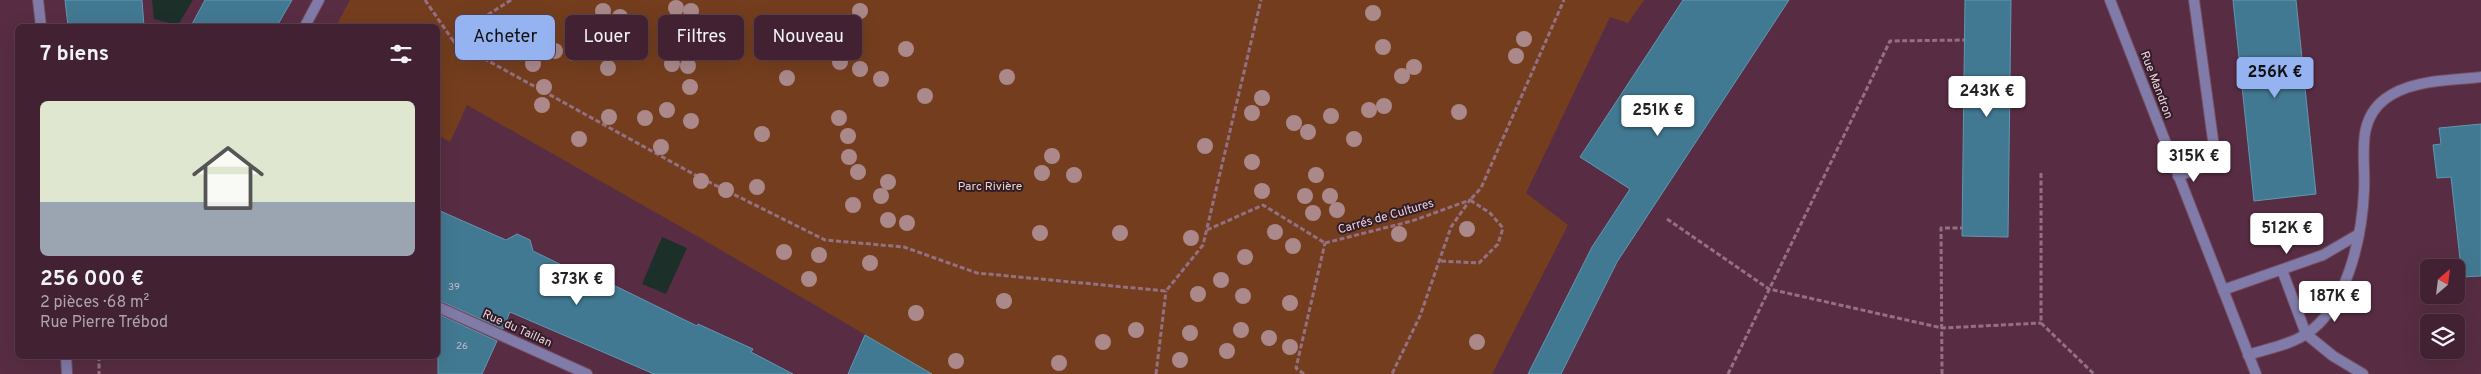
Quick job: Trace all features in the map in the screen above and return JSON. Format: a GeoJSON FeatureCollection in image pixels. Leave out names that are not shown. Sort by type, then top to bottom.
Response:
{"type":"FeatureCollection","features":[{"type":"Feature","properties":{"kind":"street"},"geometry":{"type":"LineString","coordinates":[[38,0],[41,24]]}},
{"type":"Feature","properties":{"kind":"street"},"geometry":{"type":"LineString","coordinates":[[306,24],[319,0]]}},
{"type":"Feature","properties":{"kind":"street","name":"Rue Mandron"},"geometry":{"type":"LineString","coordinates":[[2110,0],[2256,374]]}},
{"type":"Feature","properties":{"kind":"street"},"geometry":{"type":"LineString","coordinates":[[2178,176],[2216,162],[2194,0]]}},
{"type":"Feature","properties":{"kind":"street"},"geometry":{"type":"LineString","coordinates":[[2248,356],[2306,334],[2332,308],[2349,275],[2359,234],[2364,192],[2364,134],[2371,114],[2386,98],[2413,85],[2481,77]]}},
{"type":"Feature","properties":{"kind":"street"},"geometry":{"type":"LineString","coordinates":[[2223,290],[2323,255],[2359,234]]}},
{"type":"Feature","properties":{"kind":"street"},"geometry":{"type":"LineString","coordinates":[[2282,270],[2306,334],[2333,356],[2363,374]]}},
{"type":"Feature","properties":{"kind":"street","name":"Rue du Taillan"},"geometry":{"type":"LineString","coordinates":[[440,308],[587,374]]}},
{"type":"Feature","properties":{"kind":"street"},"geometry":{"type":"LineString","coordinates":[[66,359],[67,374]]}},
{"type":"Feature","properties":{"kind":"path"},"geometry":{"type":"LineString","coordinates":[[425,0],[454,42],[697,176],[825,240],[904,247],[977,273],[1166,291]]}},
{"type":"Feature","properties":{"kind":"path"},"geometry":{"type":"LineString","coordinates":[[454,42],[489,14],[511,0]]}},
{"type":"Feature","properties":{"kind":"path"},"geometry":{"type":"LineString","coordinates":[[1156,374],[1166,291],[1203,245],[1261,0]]}},
{"type":"Feature","properties":{"kind":"path"},"geometry":{"type":"LineString","coordinates":[[1392,374],[1420,316],[1441,261],[1451,227],[1481,188],[1564,0]]}},
{"type":"Feature","properties":{"kind":"path"},"geometry":{"type":"LineString","coordinates":[[1728,374],[1890,40],[1964,40]]}},
{"type":"Feature","properties":{"kind":"path"},"geometry":{"type":"LineString","coordinates":[[2042,173],[2041,323],[2094,374]]}},
{"type":"Feature","properties":{"kind":"path"},"geometry":{"type":"LineString","coordinates":[[1441,261],[1479,263],[1498,244],[1503,228],[1490,213],[1470,200]]}},
{"type":"Feature","properties":{"kind":"path","name":"Carrés de Cultures"},"geometry":{"type":"LineString","coordinates":[[1304,374],[1296,368],[1325,243],[1412,221],[1470,200]]}},
{"type":"Feature","properties":{"kind":"path"},"geometry":{"type":"LineString","coordinates":[[1207,230],[1263,205],[1325,243]]}},
{"type":"Feature","properties":{"kind":"path"},"geometry":{"type":"LineString","coordinates":[[1667,219],[1769,290],[1942,328],[2041,323]]}},
{"type":"Feature","properties":{"kind":"path"},"geometry":{"type":"LineString","coordinates":[[1942,374],[1942,228],[1962,228]]}},
{"type":"Feature","properties":{"kind":"path"},"geometry":{"type":"LineString","coordinates":[[99,359],[99,374]]}},
{"type":"Feature","properties":{"kind":"green space","name":"Parc Rivière"},"geometry":{"type":"Polygon","coordinates":[[[350,0],[1644,0],[1628,23],[1610,17],[1526,193],[1568,225],[1492,374],[932,374],[704,240],[467,105],[450,142],[440,136],[440,24],[337,24],[350,0]]]}},
{"type":"Feature","properties":{"kind":"shaded area"},"geometry":{"type":"Polygon","coordinates":[[[152,0],[193,0],[179,24],[154,19],[152,0]]]}},
{"type":"Feature","properties":{"kind":"shaded area"},"geometry":{"type":"Polygon","coordinates":[[[662,237],[687,248],[666,294],[642,284],[662,237]]]}},
{"type":"Feature","properties":{"kind":"building"},"geometry":{"type":"Polygon","coordinates":[[[65,0],[142,0],[144,24],[68,24],[65,0]]]}},
{"type":"Feature","properties":{"kind":"building"},"geometry":{"type":"Polygon","coordinates":[[[205,0],[292,0],[278,24],[192,24],[205,0]]]}},
{"type":"Feature","properties":{"kind":"building"},"geometry":{"type":"Polygon","coordinates":[[[1683,0],[1789,0],[1617,262],[1561,374],[1528,374],[1592,247],[1630,189],[1580,157],[1683,0]]]}},
{"type":"Feature","properties":{"kind":"building"},"geometry":{"type":"Polygon","coordinates":[[[1965,0],[2011,0],[2008,237],[1962,236],[1965,0]]]}},
{"type":"Feature","properties":{"kind":"building"},"geometry":{"type":"Polygon","coordinates":[[[2233,0],[2296,0],[2316,194],[2254,201],[2233,0]]]}},
{"type":"Feature","properties":{"kind":"building"},"geometry":{"type":"Polygon","coordinates":[[[2481,124],[2481,276],[2465,277],[2465,259],[2460,259],[2451,177],[2437,178],[2433,145],[2441,144],[2439,128],[2481,124]]]}},
{"type":"Feature","properties":{"kind":"building"},"geometry":{"type":"Polygon","coordinates":[[[440,211],[506,240],[517,234],[530,240],[533,251],[574,271],[575,269],[596,279],[597,277],[697,326],[698,324],[753,349],[751,352],[793,374],[654,374],[510,312],[503,329],[440,301],[440,211]]]}},
{"type":"Feature","properties":{"kind":"building"},"geometry":{"type":"Polygon","coordinates":[[[440,315],[497,341],[482,374],[438,374],[440,315]]]}},
{"type":"Feature","properties":{"kind":"building"},"geometry":{"type":"Polygon","coordinates":[[[865,335],[932,374],[848,374],[865,335]]]}}]}
